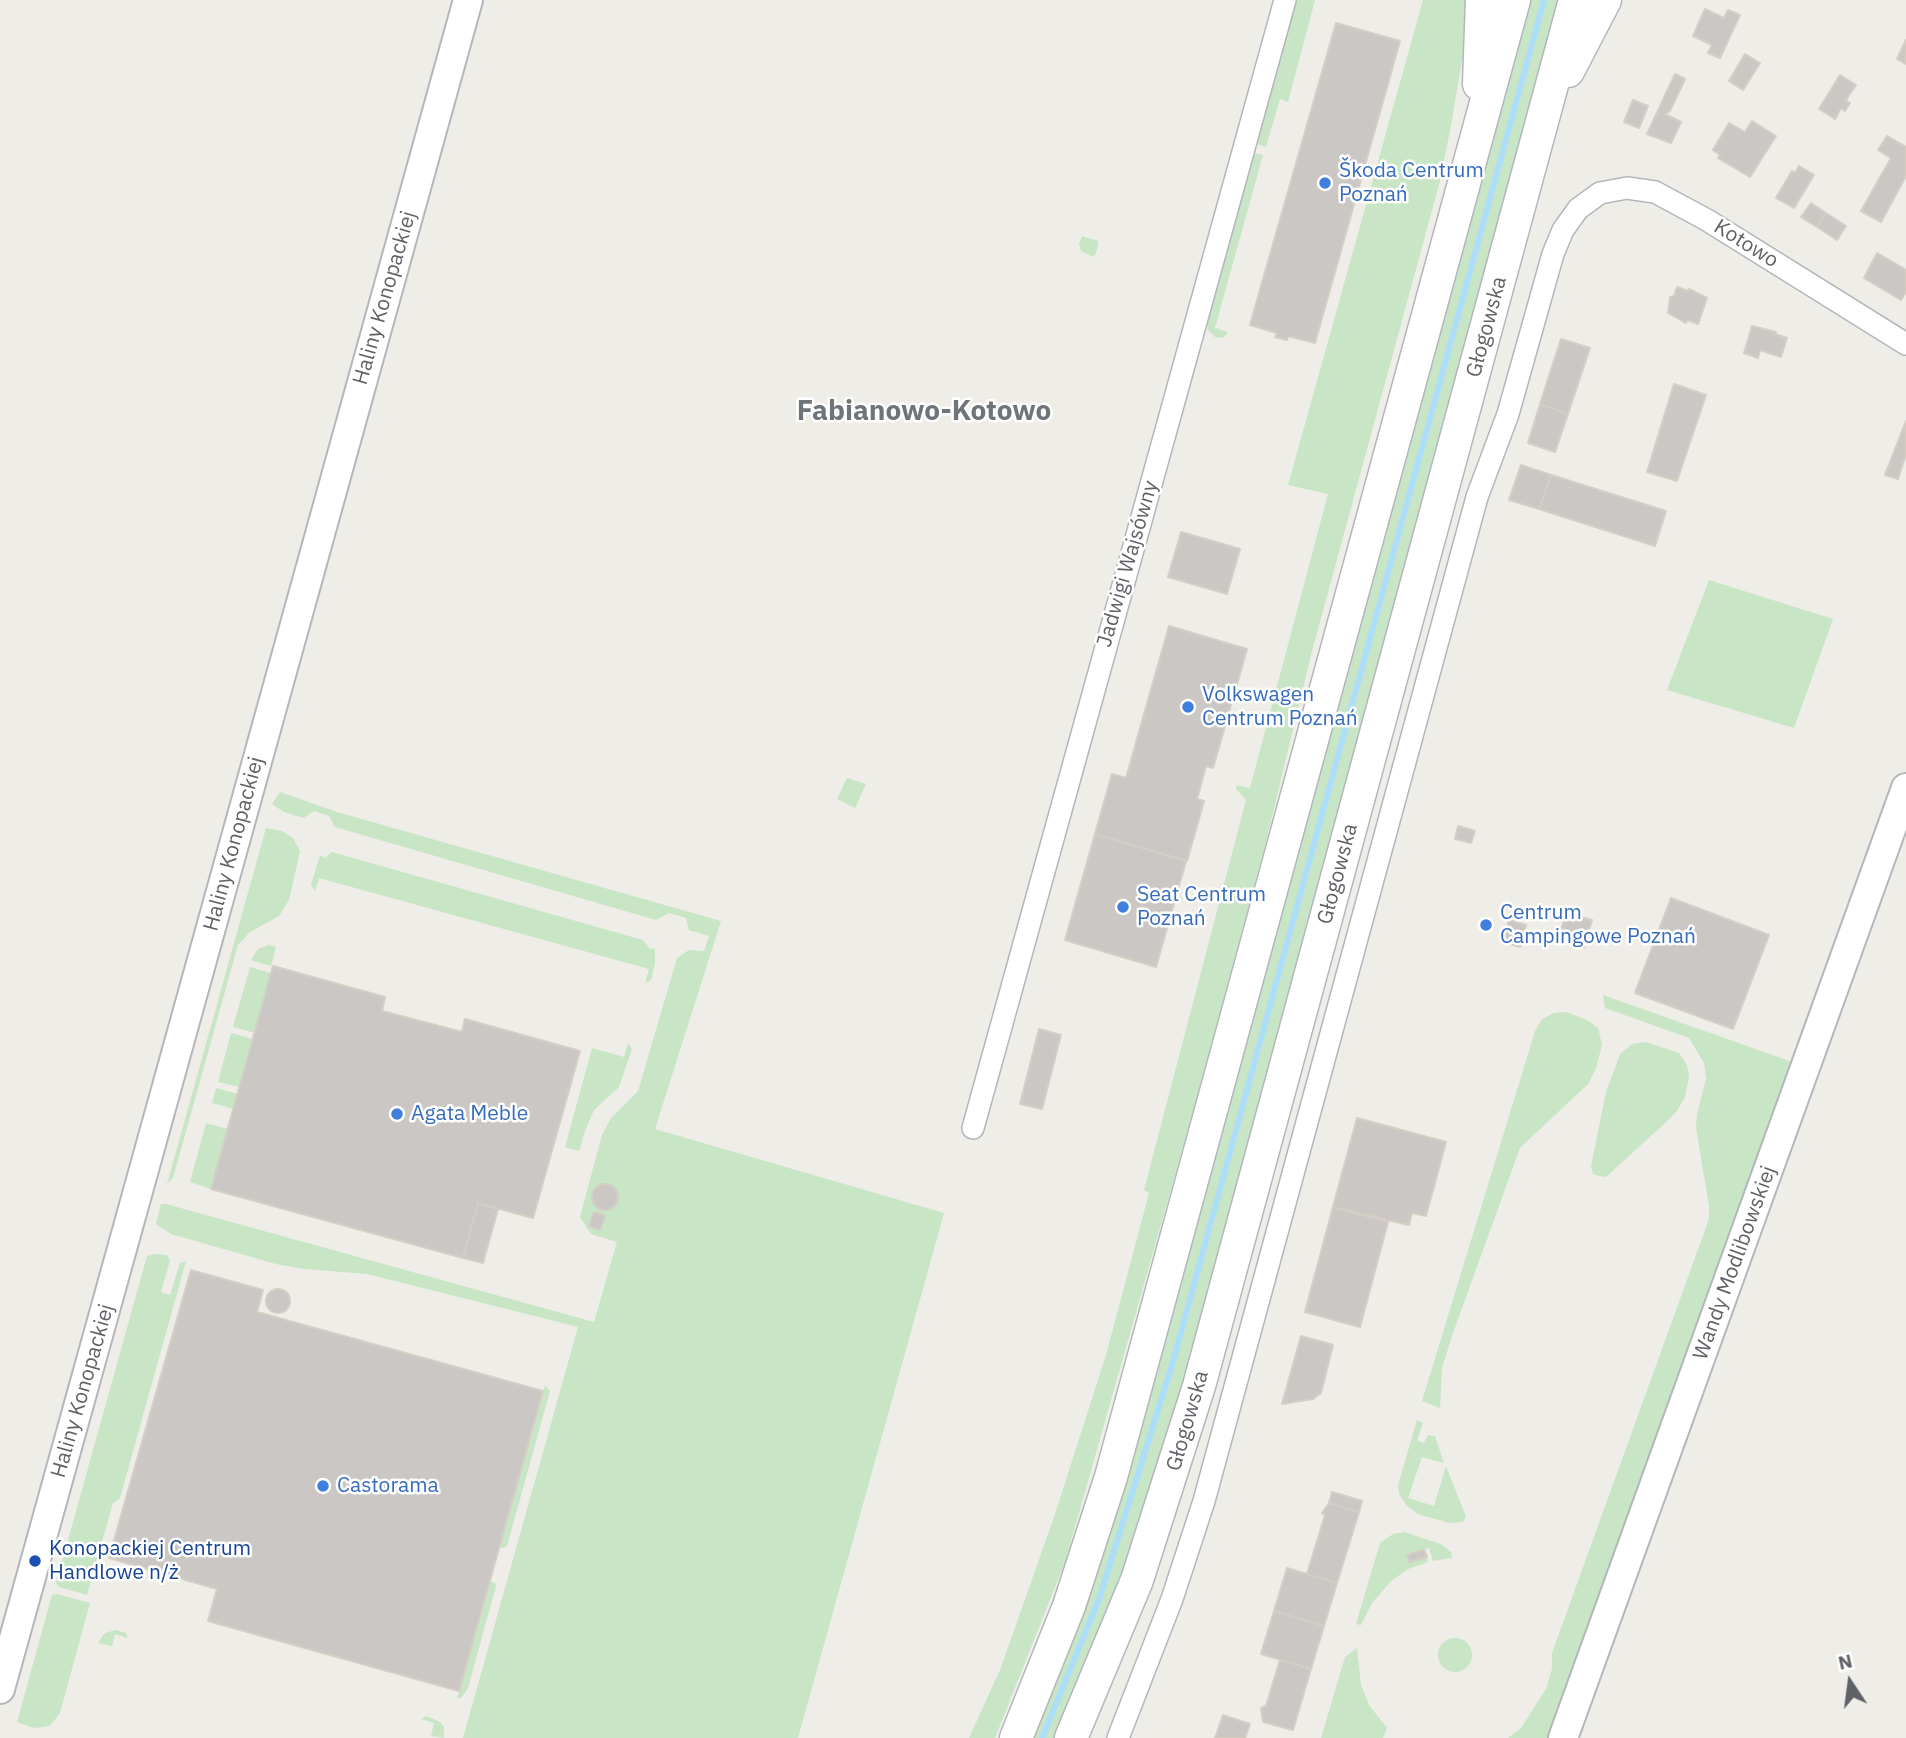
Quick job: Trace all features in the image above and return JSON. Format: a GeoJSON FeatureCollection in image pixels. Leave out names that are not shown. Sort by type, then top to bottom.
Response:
{"type":"FeatureCollection","features":[{"type":"Feature","properties":{"kind":"main road"},"geometry":{"type":"LineString","coordinates":[[1475,141],[1482,0]]}},
{"type":"Feature","properties":{"kind":"main road"},"geometry":{"type":"LineString","coordinates":[[1016,1738],[1069,1606],[1111,1477],[1514,0]]}},
{"type":"Feature","properties":{"kind":"main road","name":"Głogowska"},"geometry":{"type":"LineString","coordinates":[[1071,1738],[1137,1580],[1199,1386],[1575,0]]}},
{"type":"Feature","properties":{"kind":"main road"},"geometry":{"type":"LineString","coordinates":[[1540,132],[1605,0]]}},
{"type":"Feature","properties":{"kind":"street","name":"Haliny Konopackiej"},"geometry":{"type":"LineString","coordinates":[[0,1689],[468,0]]}},
{"type":"Feature","properties":{"kind":"street","name":"Jadwigi Wajsówny"},"geometry":{"type":"LineString","coordinates":[[973,1128],[1285,0]]}},
{"type":"Feature","properties":{"kind":"street","name":"Kotowo"},"geometry":{"type":"LineString","coordinates":[[1118,1738],[1172,1599],[1203,1501],[1477,497],[1516,391],[1558,240],[1578,209],[1600,193],[1618,189],[1642,189],[1664,196],[1707,220],[1906,344]]}},
{"type":"Feature","properties":{"kind":"street","name":"Wandy Modlibowskiej"},"geometry":{"type":"LineString","coordinates":[[1563,1738],[1906,788]]}},
{"type":"Feature","properties":{"kind":"green space"},"geometry":{"type":"Polygon","coordinates":[[[1294,0],[1315,0],[1288,102],[1280,99],[1266,147],[1257,144],[1294,0]]]}},
{"type":"Feature","properties":{"kind":"green space"},"geometry":{"type":"Polygon","coordinates":[[[1423,0],[1472,0],[1440,181],[1311,655],[1264,850],[1065,1562],[995,1738],[969,1738],[1000,1670],[1054,1517],[1106,1355],[1149,1193],[1144,1190],[1246,800],[1236,789],[1237,785],[1250,788],[1328,494],[1288,485],[1423,0]]]}},
{"type":"Feature","properties":{"kind":"green space"},"geometry":{"type":"Polygon","coordinates":[[[1528,0],[1563,0],[1186,1381],[1124,1575],[1056,1738],[1031,1738],[1528,0]]]}},
{"type":"Feature","properties":{"kind":"green space"},"geometry":{"type":"Polygon","coordinates":[[[1253,153],[1263,155],[1215,328],[1228,332],[1223,338],[1215,337],[1208,330],[1207,320],[1253,153]]]}},
{"type":"Feature","properties":{"kind":"green space"},"geometry":{"type":"Polygon","coordinates":[[[1082,236],[1098,241],[1094,257],[1081,251],[1079,244],[1082,236]]]}},
{"type":"Feature","properties":{"kind":"green space"},"geometry":{"type":"Polygon","coordinates":[[[1709,580],[1833,619],[1794,728],[1667,690],[1709,580]]]}},
{"type":"Feature","properties":{"kind":"green space"},"geometry":{"type":"Polygon","coordinates":[[[847,778],[866,784],[855,808],[837,799],[847,778]]]}},
{"type":"Feature","properties":{"kind":"green space"},"geometry":{"type":"Polygon","coordinates":[[[280,792],[337,812],[721,921],[655,1129],[944,1213],[798,1738],[463,1738],[578,1327],[367,1274],[276,1264],[171,1234],[156,1224],[161,1204],[166,1204],[594,1322],[617,1242],[591,1234],[580,1217],[602,1135],[611,1118],[638,1091],[677,958],[689,950],[704,951],[709,936],[689,930],[686,918],[669,913],[656,920],[335,827],[329,816],[314,811],[304,818],[284,812],[272,804],[280,792]]]}},
{"type":"Feature","properties":{"kind":"green space"},"geometry":{"type":"Polygon","coordinates":[[[266,828],[282,831],[293,838],[300,851],[289,900],[279,916],[250,932],[238,945],[173,1178],[167,1184],[266,828]]]}},
{"type":"Feature","properties":{"kind":"green space"},"geometry":{"type":"Polygon","coordinates":[[[254,831],[158,1174],[157,1169],[249,835],[254,831]]]}},
{"type":"Feature","properties":{"kind":"green space"},"geometry":{"type":"Polygon","coordinates":[[[332,852],[643,940],[650,949],[655,948],[651,980],[645,983],[649,969],[319,878],[315,891],[311,885],[320,855],[325,858],[332,852]]]}},
{"type":"Feature","properties":{"kind":"green space"},"geometry":{"type":"Polygon","coordinates":[[[269,945],[276,947],[271,966],[251,960],[258,949],[269,945]]]}},
{"type":"Feature","properties":{"kind":"green space"},"geometry":{"type":"Polygon","coordinates":[[[250,967],[271,973],[255,1033],[233,1027],[250,967]]]}},
{"type":"Feature","properties":{"kind":"green space"},"geometry":{"type":"Polygon","coordinates":[[[1603,995],[1795,1063],[1551,1738],[1508,1738],[1521,1728],[1546,1689],[1552,1669],[1552,1653],[1709,1219],[1696,1128],[1706,1079],[1704,1063],[1689,1038],[1605,1008],[1603,995]]]}},
{"type":"Feature","properties":{"kind":"green space"},"geometry":{"type":"Polygon","coordinates":[[[1566,1012],[1587,1020],[1598,1028],[1602,1045],[1596,1068],[1588,1084],[1520,1148],[1442,1368],[1440,1408],[1422,1401],[1535,1031],[1542,1019],[1554,1013],[1566,1012]]]}},
{"type":"Feature","properties":{"kind":"green space"},"geometry":{"type":"Polygon","coordinates":[[[231,1033],[253,1039],[240,1087],[218,1082],[231,1033]]]}},
{"type":"Feature","properties":{"kind":"green space"},"geometry":{"type":"Polygon","coordinates":[[[1646,1042],[1679,1053],[1687,1065],[1689,1077],[1685,1097],[1677,1111],[1606,1177],[1593,1174],[1591,1166],[1606,1092],[1620,1054],[1632,1044],[1646,1042]]]}},
{"type":"Feature","properties":{"kind":"green space"},"geometry":{"type":"Polygon","coordinates":[[[628,1043],[632,1049],[619,1087],[594,1110],[579,1151],[565,1147],[592,1048],[624,1057],[628,1043]]]}},
{"type":"Feature","properties":{"kind":"green space"},"geometry":{"type":"Polygon","coordinates":[[[216,1088],[238,1094],[234,1109],[212,1103],[216,1088]]]}},
{"type":"Feature","properties":{"kind":"green space"},"geometry":{"type":"Polygon","coordinates":[[[206,1123],[228,1129],[211,1189],[190,1182],[206,1123]]]}},
{"type":"Feature","properties":{"kind":"green space"},"geometry":{"type":"Polygon","coordinates":[[[167,1255],[170,1261],[161,1292],[170,1295],[180,1263],[186,1261],[120,1498],[113,1503],[87,1595],[59,1587],[56,1583],[147,1256],[167,1255]]]}},
{"type":"Feature","properties":{"kind":"green space"},"geometry":{"type":"Polygon","coordinates":[[[135,1259],[60,1526],[56,1525],[129,1265],[135,1259]]]}},
{"type":"Feature","properties":{"kind":"green space"},"geometry":{"type":"Polygon","coordinates":[[[545,1385],[550,1391],[507,1546],[499,1547],[545,1385]]]}},
{"type":"Feature","properties":{"kind":"green space"},"geometry":{"type":"Polygon","coordinates":[[[1417,1420],[1423,1423],[1417,1441],[1424,1443],[1428,1435],[1435,1436],[1444,1463],[1422,1457],[1408,1498],[1434,1506],[1446,1466],[1466,1517],[1463,1522],[1449,1523],[1418,1514],[1407,1506],[1399,1494],[1398,1485],[1417,1420]]]}},
{"type":"Feature","properties":{"kind":"green space"},"geometry":{"type":"Polygon","coordinates":[[[1404,1532],[1441,1544],[1451,1552],[1452,1558],[1433,1561],[1429,1548],[1408,1555],[1410,1562],[1427,1557],[1428,1562],[1408,1569],[1391,1581],[1372,1603],[1361,1625],[1356,1624],[1380,1543],[1393,1534],[1404,1532]]]}},
{"type":"Feature","properties":{"kind":"green space"},"geometry":{"type":"Polygon","coordinates":[[[490,1581],[496,1586],[468,1688],[462,1697],[457,1699],[490,1581]]]}},
{"type":"Feature","properties":{"kind":"green space"},"geometry":{"type":"Polygon","coordinates":[[[52,1595],[90,1603],[60,1713],[50,1726],[34,1728],[17,1722],[52,1595]]]}},
{"type":"Feature","properties":{"kind":"green space"},"geometry":{"type":"Polygon","coordinates":[[[116,1630],[126,1633],[128,1638],[115,1634],[112,1646],[98,1643],[105,1633],[116,1630]]]}},
{"type":"Feature","properties":{"kind":"green space"},"geometry":{"type":"Polygon","coordinates":[[[1455,1638],[1467,1643],[1472,1655],[1467,1667],[1455,1672],[1443,1667],[1438,1655],[1443,1643],[1455,1638]]]}},
{"type":"Feature","properties":{"kind":"green space"},"geometry":{"type":"Polygon","coordinates":[[[1357,1648],[1361,1685],[1369,1705],[1387,1728],[1383,1738],[1321,1738],[1345,1657],[1357,1648]]]}},
{"type":"Feature","properties":{"kind":"green space"},"geometry":{"type":"Polygon","coordinates":[[[426,1716],[440,1722],[444,1727],[444,1738],[431,1736],[434,1723],[421,1719],[426,1716]]]}},
{"type":"Feature","properties":{"kind":"building"},"geometry":{"type":"Polygon","coordinates":[[[1705,9],[1724,18],[1728,10],[1740,15],[1720,58],[1708,53],[1712,45],[1693,36],[1705,9]]]}},
{"type":"Feature","properties":{"kind":"building","name":"Škoda Centrum Poznań"},"geometry":{"type":"Polygon","coordinates":[[[1336,23],[1400,41],[1315,343],[1288,336],[1287,340],[1275,337],[1277,333],[1250,325],[1336,23]]]}},
{"type":"Feature","properties":{"kind":"building"},"geometry":{"type":"Polygon","coordinates":[[[1906,40],[1906,64],[1897,59],[1906,40]]]}},
{"type":"Feature","properties":{"kind":"building"},"geometry":{"type":"Polygon","coordinates":[[[1745,54],[1760,63],[1743,90],[1729,81],[1745,54]]]}},
{"type":"Feature","properties":{"kind":"building"},"geometry":{"type":"Polygon","coordinates":[[[1675,74],[1685,79],[1670,111],[1665,114],[1681,122],[1671,143],[1647,134],[1675,74]]]}},
{"type":"Feature","properties":{"kind":"building"},"geometry":{"type":"Polygon","coordinates":[[[1840,75],[1856,85],[1846,100],[1850,103],[1845,111],[1841,108],[1835,119],[1819,109],[1840,75]]]}},
{"type":"Feature","properties":{"kind":"building"},"geometry":{"type":"Polygon","coordinates":[[[1633,100],[1648,106],[1639,128],[1624,122],[1633,100]]]}},
{"type":"Feature","properties":{"kind":"building"},"geometry":{"type":"Polygon","coordinates":[[[1752,121],[1776,136],[1750,177],[1718,158],[1720,155],[1713,150],[1729,123],[1745,132],[1752,121]]]}},
{"type":"Feature","properties":{"kind":"building"},"geometry":{"type":"Polygon","coordinates":[[[1887,136],[1906,147],[1906,176],[1881,222],[1861,211],[1891,158],[1878,150],[1887,136]]]}},
{"type":"Feature","properties":{"kind":"building"},"geometry":{"type":"Polygon","coordinates":[[[1799,166],[1814,175],[1794,208],[1776,198],[1792,171],[1795,173],[1799,166]]]}},
{"type":"Feature","properties":{"kind":"building"},"geometry":{"type":"Polygon","coordinates":[[[1811,203],[1826,213],[1817,227],[1801,217],[1811,203]]]}},
{"type":"Feature","properties":{"kind":"building"},"geometry":{"type":"Polygon","coordinates":[[[1826,213],[1846,226],[1837,240],[1817,227],[1826,213]]]}},
{"type":"Feature","properties":{"kind":"building"},"geometry":{"type":"Polygon","coordinates":[[[1877,253],[1906,270],[1906,292],[1901,300],[1864,278],[1877,253]]]}},
{"type":"Feature","properties":{"kind":"building"},"geometry":{"type":"Polygon","coordinates":[[[1677,287],[1688,291],[1689,289],[1707,298],[1698,324],[1687,320],[1686,323],[1668,313],[1670,297],[1674,296],[1677,287]]]}},
{"type":"Feature","properties":{"kind":"building"},"geometry":{"type":"Polygon","coordinates":[[[1752,326],[1776,332],[1775,334],[1787,338],[1781,357],[1760,350],[1758,358],[1744,353],[1752,326]]]}},
{"type":"Feature","properties":{"kind":"building"},"geometry":{"type":"Polygon","coordinates":[[[1561,339],[1590,348],[1568,414],[1540,404],[1561,339]]]}},
{"type":"Feature","properties":{"kind":"building"},"geometry":{"type":"Polygon","coordinates":[[[1674,384],[1706,395],[1677,481],[1647,472],[1674,384]]]}},
{"type":"Feature","properties":{"kind":"building"},"geometry":{"type":"Polygon","coordinates":[[[1540,404],[1568,414],[1555,452],[1528,443],[1540,404]]]}},
{"type":"Feature","properties":{"kind":"building"},"geometry":{"type":"Polygon","coordinates":[[[1906,421],[1906,454],[1898,479],[1885,475],[1906,421]]]}},
{"type":"Feature","properties":{"kind":"building"},"geometry":{"type":"Polygon","coordinates":[[[1521,465],[1551,475],[1539,509],[1509,500],[1521,465]]]}},
{"type":"Feature","properties":{"kind":"building"},"geometry":{"type":"Polygon","coordinates":[[[1551,475],[1666,511],[1655,546],[1539,509],[1551,475]]]}},
{"type":"Feature","properties":{"kind":"building"},"geometry":{"type":"Polygon","coordinates":[[[1181,532],[1240,549],[1227,594],[1168,577],[1181,532]]]}},
{"type":"Feature","properties":{"kind":"building","name":"Volkswagen Centrum Poznań"},"geometry":{"type":"Polygon","coordinates":[[[1169,626],[1247,649],[1213,768],[1206,766],[1197,799],[1204,801],[1187,861],[1095,834],[1112,774],[1126,778],[1169,626]]]}},
{"type":"Feature","properties":{"kind":"building"},"geometry":{"type":"Polygon","coordinates":[[[1458,826],[1475,831],[1471,843],[1455,839],[1458,826]]]}},
{"type":"Feature","properties":{"kind":"building"},"geometry":{"type":"Polygon","coordinates":[[[1095,834],[1186,861],[1156,967],[1065,940],[1095,834]]]}},
{"type":"Feature","properties":{"kind":"building"},"geometry":{"type":"Polygon","coordinates":[[[1671,898],[1769,935],[1733,1029],[1635,993],[1671,898]]]}},
{"type":"Feature","properties":{"kind":"building"},"geometry":{"type":"Polygon","coordinates":[[[1566,913],[1592,920],[1584,948],[1558,941],[1566,913]]]}},
{"type":"Feature","properties":{"kind":"building"},"geometry":{"type":"Polygon","coordinates":[[[1509,920],[1526,925],[1520,947],[1503,942],[1509,920]]]}},
{"type":"Feature","properties":{"kind":"building","name":"Agata Meble"},"geometry":{"type":"Polygon","coordinates":[[[273,966],[385,997],[382,1011],[462,1032],[465,1019],[580,1051],[533,1218],[478,1203],[463,1258],[211,1189],[273,966]]]}},
{"type":"Feature","properties":{"kind":"building"},"geometry":{"type":"Polygon","coordinates":[[[1039,1029],[1061,1035],[1042,1109],[1020,1104],[1039,1029]]]}},
{"type":"Feature","properties":{"kind":"building"},"geometry":{"type":"Polygon","coordinates":[[[1357,1118],[1446,1142],[1426,1216],[1412,1213],[1409,1225],[1333,1207],[1357,1118]]]}},
{"type":"Feature","properties":{"kind":"building"},"geometry":{"type":"Polygon","coordinates":[[[605,1184],[614,1188],[618,1197],[614,1206],[605,1210],[596,1206],[592,1197],[596,1188],[605,1184]]]}},
{"type":"Feature","properties":{"kind":"building"},"geometry":{"type":"Polygon","coordinates":[[[478,1203],[498,1209],[483,1263],[463,1258],[478,1203]]]}},
{"type":"Feature","properties":{"kind":"building"},"geometry":{"type":"Polygon","coordinates":[[[1333,1207],[1388,1222],[1360,1327],[1305,1312],[1333,1207]]]}},
{"type":"Feature","properties":{"kind":"building"},"geometry":{"type":"Polygon","coordinates":[[[594,1212],[605,1216],[600,1230],[589,1226],[594,1212]]]}},
{"type":"Feature","properties":{"kind":"building","name":"Castorama"},"geometry":{"type":"Polygon","coordinates":[[[191,1270],[263,1290],[257,1312],[543,1391],[459,1691],[208,1621],[217,1589],[109,1558],[191,1270]]]}},
{"type":"Feature","properties":{"kind":"building"},"geometry":{"type":"Polygon","coordinates":[[[278,1289],[287,1292],[290,1301],[287,1310],[278,1313],[269,1310],[266,1301],[269,1292],[278,1289]]]}},
{"type":"Feature","properties":{"kind":"building"},"geometry":{"type":"Polygon","coordinates":[[[1301,1336],[1333,1345],[1321,1393],[1313,1399],[1282,1404],[1301,1336]]]}},
{"type":"Feature","properties":{"kind":"building"},"geometry":{"type":"Polygon","coordinates":[[[1332,1492],[1362,1501],[1359,1512],[1329,1503],[1332,1492]]]}},
{"type":"Feature","properties":{"kind":"building"},"geometry":{"type":"Polygon","coordinates":[[[1329,1503],[1359,1512],[1337,1583],[1307,1574],[1325,1515],[1322,1513],[1329,1503]]]}},
{"type":"Feature","properties":{"kind":"building"},"geometry":{"type":"Polygon","coordinates":[[[1424,1550],[1427,1557],[1410,1562],[1407,1555],[1424,1550]]]}},
{"type":"Feature","properties":{"kind":"building"},"geometry":{"type":"Polygon","coordinates":[[[1287,1568],[1337,1583],[1324,1626],[1274,1611],[1287,1568]]]}},
{"type":"Feature","properties":{"kind":"building"},"geometry":{"type":"Polygon","coordinates":[[[1274,1611],[1324,1626],[1311,1669],[1261,1654],[1274,1611]]]}},
{"type":"Feature","properties":{"kind":"building"},"geometry":{"type":"Polygon","coordinates":[[[1280,1660],[1311,1669],[1293,1730],[1263,1722],[1261,1708],[1266,1706],[1280,1660]]]}},
{"type":"Feature","properties":{"kind":"building"},"geometry":{"type":"Polygon","coordinates":[[[1223,1715],[1250,1724],[1245,1738],[1215,1738],[1223,1715]]]}},
{"type":"Feature","properties":{"kind":"waterway"},"geometry":{"type":"LineString","coordinates":[[1042,1738],[1099,1599],[1172,1365],[1544,0]]}},
{"type":"Feature","properties":{"kind":"place","name":"Škoda Centrum Poznań"},"geometry":{"type":"Point","coordinates":[1325,183]}},
{"type":"Feature","properties":{"kind":"place","name":"Volkswagen Centrum Poznań"},"geometry":{"type":"Point","coordinates":[1188,707]}},
{"type":"Feature","properties":{"kind":"place","name":"Seat Centrum Poznań"},"geometry":{"type":"Point","coordinates":[1123,907]}},
{"type":"Feature","properties":{"kind":"place","name":"Centrum Campingowe Poznań"},"geometry":{"type":"Point","coordinates":[1486,925]}},
{"type":"Feature","properties":{"kind":"place","name":"Agata Meble"},"geometry":{"type":"Point","coordinates":[397,1114]}},
{"type":"Feature","properties":{"kind":"place","name":"Castorama"},"geometry":{"type":"Point","coordinates":[323,1486]}},
{"type":"Feature","properties":{"kind":"place","name":"Konopackiej Centrum Handlowe n/ż"},"geometry":{"type":"Point","coordinates":[35,1561]}},
{"type":"Feature","properties":{"kind":"district","name":"Fabianowo-Kotowo"},"geometry":{"type":"Point","coordinates":[924,412]}}]}
